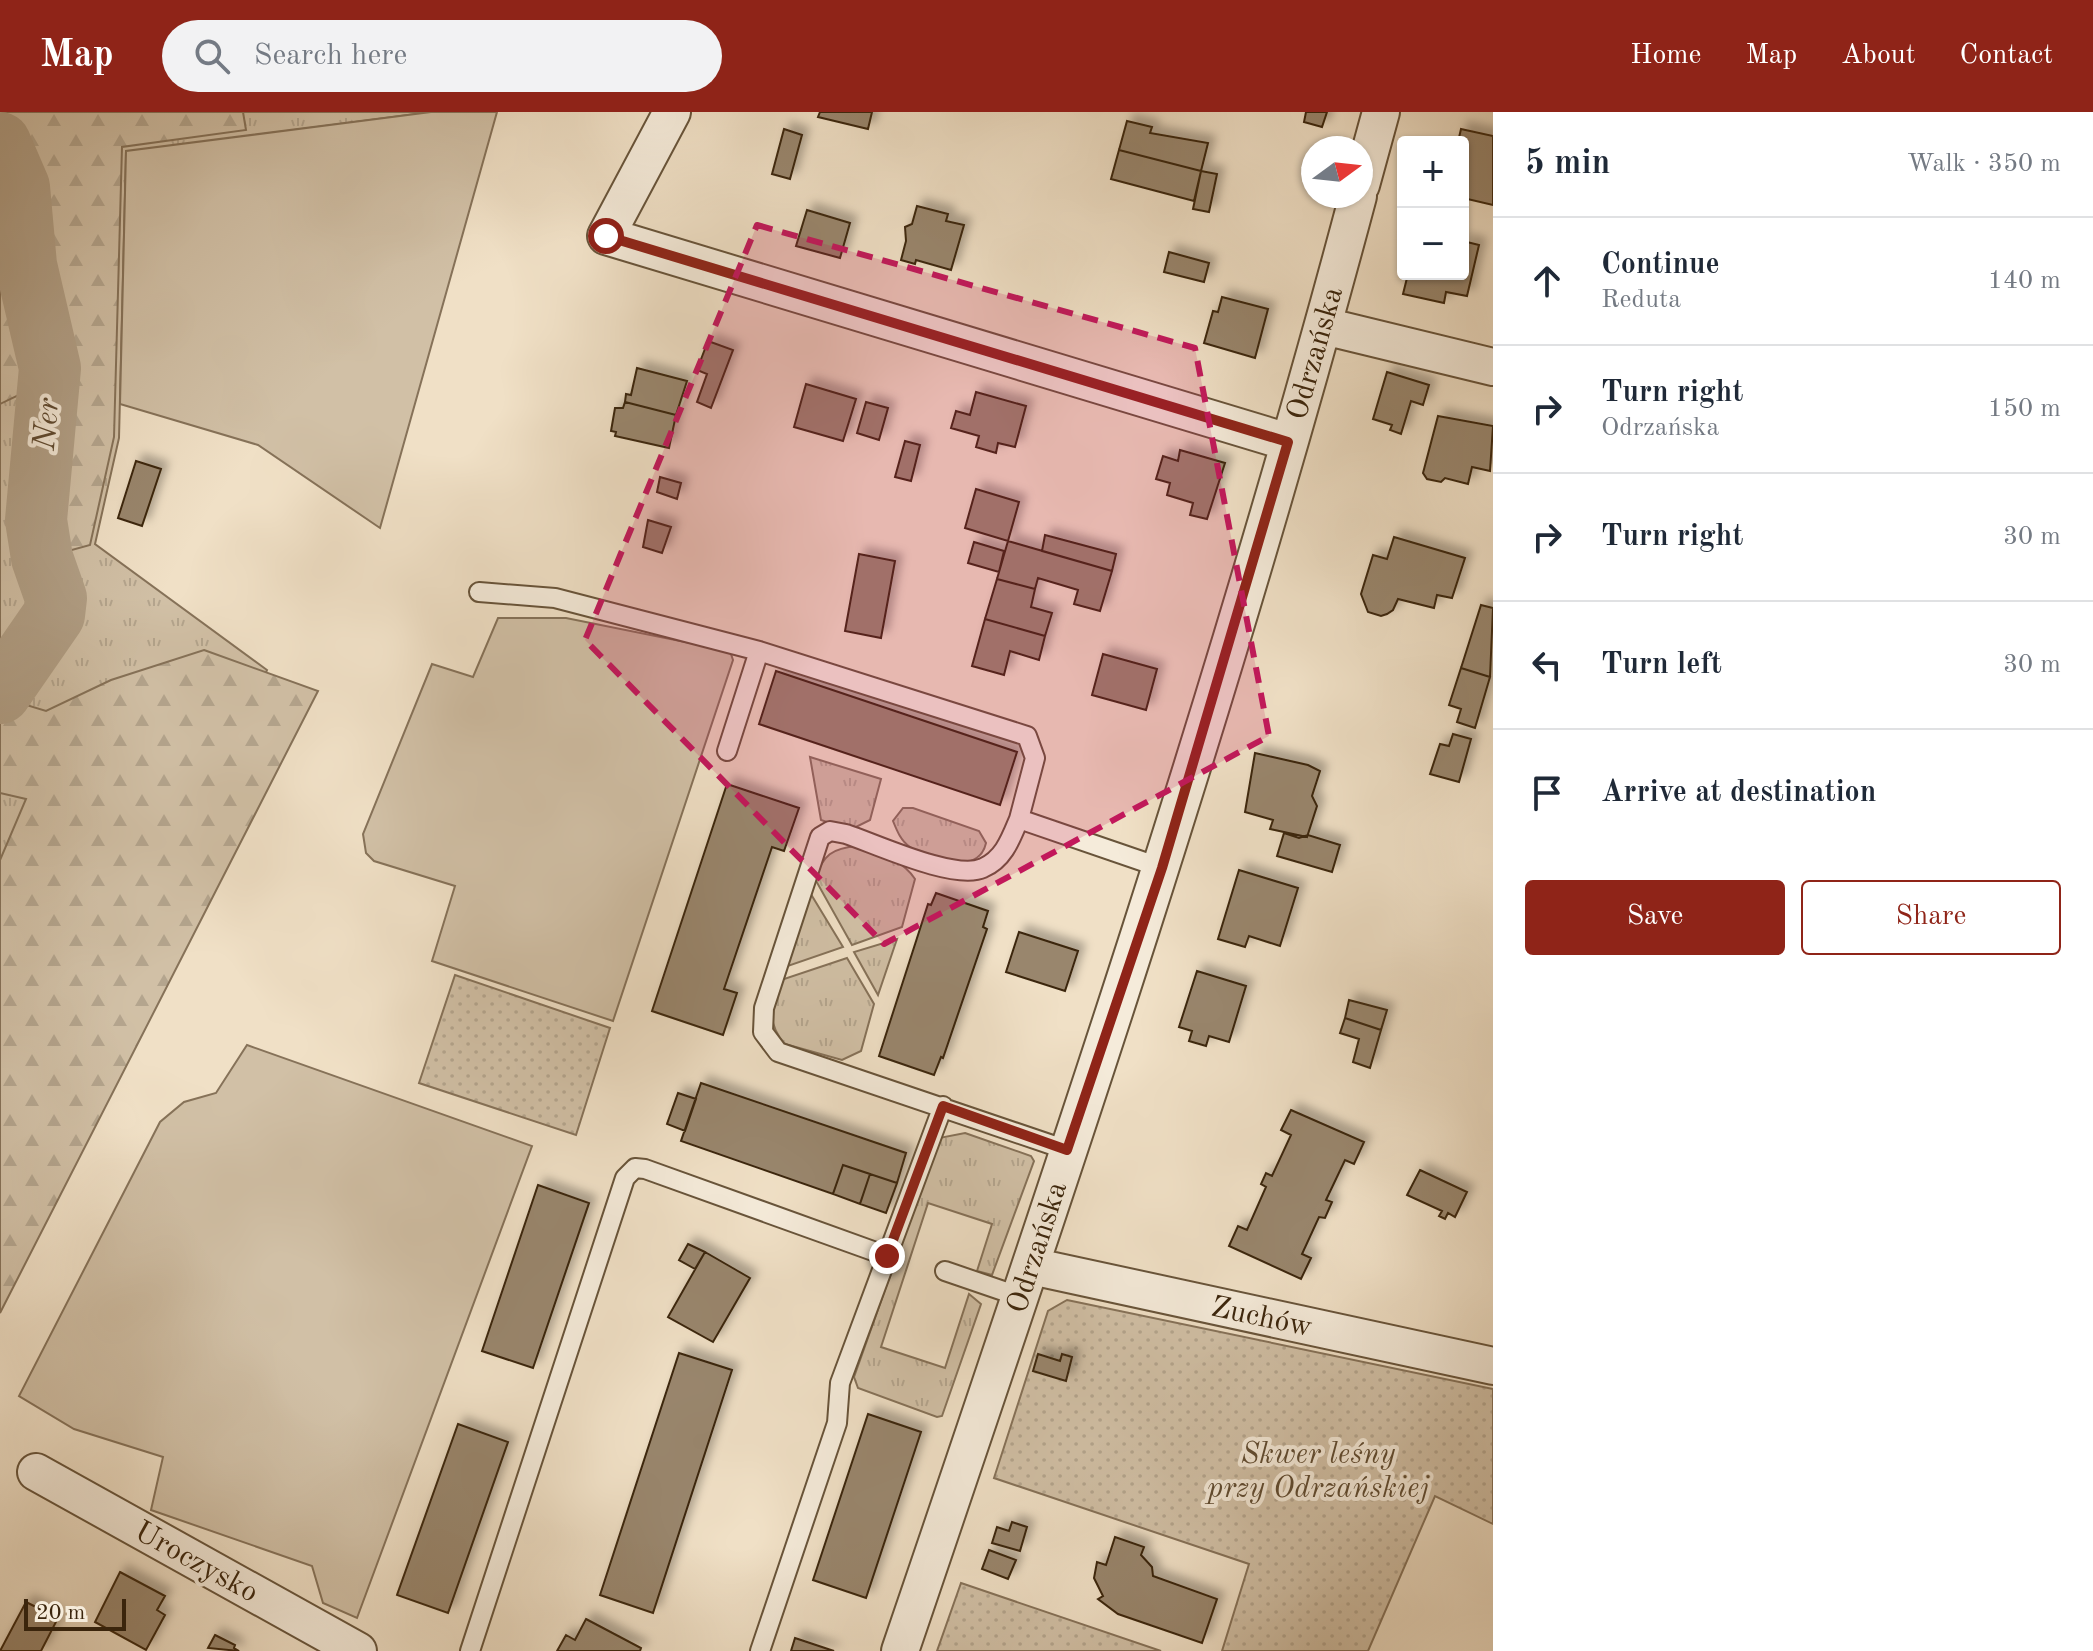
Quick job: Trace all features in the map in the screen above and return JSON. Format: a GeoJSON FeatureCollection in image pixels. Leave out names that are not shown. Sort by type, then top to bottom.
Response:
{"type":"FeatureCollection","features":[{"type":"Feature","properties":{"kind":"street"},"geometry":{"type":"LineString","coordinates":[[672,112],[606,236],[1288,442]]}},
{"type":"Feature","properties":{"kind":"street"},"geometry":{"type":"LineString","coordinates":[[1373,141],[1381,112]]}},
{"type":"Feature","properties":{"kind":"street","name":"Odrzańska"},"geometry":{"type":"LineString","coordinates":[[900,1651],[1162,868],[1324,326],[1355,208]]}},
{"type":"Feature","properties":{"kind":"street"},"geometry":{"type":"LineString","coordinates":[[1324,326],[1493,367]]}},
{"type":"Feature","properties":{"kind":"street","name":"Zuchów"},"geometry":{"type":"LineString","coordinates":[[1026,1282],[1493,1366]]}},
{"type":"Feature","properties":{"kind":"street","name":"Uroczysko"},"geometry":{"type":"LineString","coordinates":[[36,1472],[358,1651]]}},
{"type":"Feature","properties":{"kind":"lane"},"geometry":{"type":"LineString","coordinates":[[479,592],[555,598],[759,651],[1027,736],[1035,758],[1019,819],[1006,849],[985,868],[973,872],[950,869],[846,834],[830,831],[820,837],[764,1008],[763,1032],[778,1052],[1067,1150]]}},
{"type":"Feature","properties":{"kind":"lane"},"geometry":{"type":"LineString","coordinates":[[727,751],[759,651]]}},
{"type":"Feature","properties":{"kind":"lane"},"geometry":{"type":"LineString","coordinates":[[1019,819],[1162,868]]}},
{"type":"Feature","properties":{"kind":"lane"},"geometry":{"type":"LineString","coordinates":[[760,1651],[837,1423],[840,1383],[943,1106]]}},
{"type":"Feature","properties":{"kind":"lane"},"geometry":{"type":"LineString","coordinates":[[470,1651],[625,1178],[635,1168],[887,1256]]}},
{"type":"Feature","properties":{"kind":"lane"},"geometry":{"type":"LineString","coordinates":[[945,1271],[1026,1282]]}},
{"type":"Feature","properties":{"kind":"highlighted area"},"geometry":{"type":"Polygon","coordinates":[[[757,225],[1195,348],[1269,736],[884,944],[585,640],[757,225]]]}},
{"type":"Feature","properties":{"kind":"green space"},"geometry":{"type":"Polygon","coordinates":[[[0,112],[431,112],[126,152],[119,438],[95,544],[267,670],[87,1067],[0,1244],[0,112]]]}},
{"type":"Feature","properties":{"kind":"green space"},"geometry":{"type":"Polygon","coordinates":[[[0,112],[243,112],[246,130],[122,147],[114,437],[90,545],[50,556],[27,391],[0,404],[0,112]]]}},
{"type":"Feature","properties":{"kind":"green space"},"geometry":{"type":"Polygon","coordinates":[[[431,112],[497,112],[380,528],[258,445],[120,404],[126,151],[431,112]]]}},
{"type":"Feature","properties":{"kind":"green space"},"geometry":{"type":"Polygon","coordinates":[[[498,618],[566,618],[730,651],[733,660],[613,1021],[432,961],[455,886],[374,861],[366,853],[363,834],[432,664],[473,677],[498,618]]]}},
{"type":"Feature","properties":{"kind":"green space"},"geometry":{"type":"Polygon","coordinates":[[[204,650],[318,691],[0,1313],[0,860],[26,799],[0,793],[0,710],[20,703],[46,711],[111,680],[204,650]]]}},
{"type":"Feature","properties":{"kind":"green space"},"geometry":{"type":"Polygon","coordinates":[[[810,757],[881,779],[870,820],[850,830],[821,820],[810,757]]]}},
{"type":"Feature","properties":{"kind":"green space"},"geometry":{"type":"Polygon","coordinates":[[[903,808],[913,808],[979,831],[986,843],[982,853],[974,860],[952,863],[918,852],[904,842],[893,821],[903,808]]]}},
{"type":"Feature","properties":{"kind":"green space"},"geometry":{"type":"Polygon","coordinates":[[[858,846],[897,862],[915,879],[902,927],[852,945],[815,879],[821,864],[830,854],[858,846]]]}},
{"type":"Feature","properties":{"kind":"green space"},"geometry":{"type":"Polygon","coordinates":[[[809,891],[843,947],[785,967],[809,891]]]}},
{"type":"Feature","properties":{"kind":"green space"},"geometry":{"type":"Polygon","coordinates":[[[897,939],[878,995],[854,952],[897,939]]]}},
{"type":"Feature","properties":{"kind":"green space"},"geometry":{"type":"Polygon","coordinates":[[[847,958],[874,1004],[861,1051],[842,1060],[785,1044],[775,1028],[772,1013],[781,980],[847,958]]]}},
{"type":"Feature","properties":{"kind":"green space"},"geometry":{"type":"Polygon","coordinates":[[[455,975],[610,1028],[576,1135],[419,1083],[455,975]]]}},
{"type":"Feature","properties":{"kind":"green space"},"geometry":{"type":"Polygon","coordinates":[[[247,1045],[532,1146],[357,1618],[323,1603],[312,1566],[151,1510],[163,1457],[74,1429],[19,1396],[160,1122],[184,1102],[216,1093],[247,1045]]]}},
{"type":"Feature","properties":{"kind":"green space"},"geometry":{"type":"Polygon","coordinates":[[[965,1133],[1031,1156],[1034,1161],[992,1275],[977,1271],[992,1224],[928,1203],[881,1347],[945,1368],[969,1294],[981,1304],[942,1416],[937,1417],[858,1388],[854,1377],[939,1138],[965,1133]]]}},
{"type":"Feature","properties":{"kind":"green space","name":"Skwer leśny przy Odrzańskiej"},"geometry":{"type":"Polygon","coordinates":[[[1067,1300],[1493,1389],[1493,1524],[1435,1496],[1368,1651],[1222,1651],[1249,1564],[994,1478],[1048,1311],[1067,1300]]]}},
{"type":"Feature","properties":{"kind":"green space"},"geometry":{"type":"Polygon","coordinates":[[[961,1583],[1161,1651],[937,1651],[961,1583]]]}},
{"type":"Feature","properties":{"kind":"building"},"geometry":{"type":"Polygon","coordinates":[[[820,112],[872,112],[868,129],[818,117],[820,112]]]}},
{"type":"Feature","properties":{"kind":"building"},"geometry":{"type":"Polygon","coordinates":[[[1306,112],[1327,112],[1322,127],[1304,122],[1306,112]]]}},
{"type":"Feature","properties":{"kind":"building"},"geometry":{"type":"Polygon","coordinates":[[[1127,121],[1152,127],[1150,133],[1208,143],[1201,171],[1119,150],[1127,121]]]}},
{"type":"Feature","properties":{"kind":"building"},"geometry":{"type":"Polygon","coordinates":[[[784,129],[802,135],[790,179],[772,174],[784,129]]]}},
{"type":"Feature","properties":{"kind":"building"},"geometry":{"type":"Polygon","coordinates":[[[1461,129],[1493,136],[1493,205],[1469,199],[1469,136],[1459,136],[1461,129]]]}},
{"type":"Feature","properties":{"kind":"building"},"geometry":{"type":"Polygon","coordinates":[[[1119,150],[1201,171],[1194,201],[1111,179],[1119,150]]]}},
{"type":"Feature","properties":{"kind":"building"},"geometry":{"type":"Polygon","coordinates":[[[1201,171],[1217,174],[1209,212],[1193,209],[1201,171]]]}},
{"type":"Feature","properties":{"kind":"building"},"geometry":{"type":"Polygon","coordinates":[[[917,206],[948,214],[946,221],[964,225],[951,270],[916,260],[915,264],[901,260],[906,241],[905,227],[912,224],[917,206]]]}},
{"type":"Feature","properties":{"kind":"building"},"geometry":{"type":"Polygon","coordinates":[[[807,210],[850,223],[840,258],[796,246],[807,210]]]}},
{"type":"Feature","properties":{"kind":"building"},"geometry":{"type":"Polygon","coordinates":[[[1469,242],[1479,245],[1467,296],[1446,292],[1444,303],[1403,294],[1406,280],[1469,280],[1469,242]]]}},
{"type":"Feature","properties":{"kind":"building"},"geometry":{"type":"Polygon","coordinates":[[[1169,252],[1209,263],[1204,282],[1164,272],[1169,252]]]}},
{"type":"Feature","properties":{"kind":"building"},"geometry":{"type":"Polygon","coordinates":[[[1222,297],[1268,309],[1255,358],[1204,343],[1213,311],[1218,312],[1222,297]]]}},
{"type":"Feature","properties":{"kind":"building"},"geometry":{"type":"Polygon","coordinates":[[[708,341],[733,350],[711,408],[697,402],[707,374],[697,370],[708,341]]]}},
{"type":"Feature","properties":{"kind":"building"},"geometry":{"type":"Polygon","coordinates":[[[637,368],[687,381],[676,415],[625,402],[626,394],[631,395],[637,368]]]}},
{"type":"Feature","properties":{"kind":"building"},"geometry":{"type":"Polygon","coordinates":[[[1387,372],[1429,385],[1423,405],[1411,401],[1401,434],[1390,430],[1392,425],[1373,419],[1387,372]]]}},
{"type":"Feature","properties":{"kind":"building"},"geometry":{"type":"Polygon","coordinates":[[[806,384],[856,399],[843,441],[794,427],[806,384]]]}},
{"type":"Feature","properties":{"kind":"building"},"geometry":{"type":"Polygon","coordinates":[[[976,392],[1026,406],[1015,447],[998,443],[996,453],[976,447],[979,436],[951,428],[956,411],[970,415],[976,392]]]}},
{"type":"Feature","properties":{"kind":"building"},"geometry":{"type":"Polygon","coordinates":[[[625,402],[676,415],[669,448],[615,436],[616,432],[611,431],[615,408],[623,408],[625,402]]]}},
{"type":"Feature","properties":{"kind":"building"},"geometry":{"type":"Polygon","coordinates":[[[866,402],[888,408],[879,440],[857,433],[866,402]]]}},
{"type":"Feature","properties":{"kind":"building"},"geometry":{"type":"Polygon","coordinates":[[[1438,416],[1493,426],[1490,471],[1472,467],[1468,484],[1445,478],[1441,482],[1427,479],[1423,473],[1438,416]]]}},
{"type":"Feature","properties":{"kind":"building"},"geometry":{"type":"Polygon","coordinates":[[[905,441],[920,445],[911,481],[895,477],[905,441]]]}},
{"type":"Feature","properties":{"kind":"building"},"geometry":{"type":"Polygon","coordinates":[[[1180,450],[1225,463],[1207,519],[1190,515],[1193,503],[1167,495],[1170,483],[1156,479],[1163,456],[1178,461],[1180,450]]]}},
{"type":"Feature","properties":{"kind":"building"},"geometry":{"type":"Polygon","coordinates":[[[136,461],[161,469],[142,526],[118,518],[136,461]]]}},
{"type":"Feature","properties":{"kind":"building"},"geometry":{"type":"Polygon","coordinates":[[[660,477],[681,483],[677,499],[657,492],[660,477]]]}},
{"type":"Feature","properties":{"kind":"building"},"geometry":{"type":"Polygon","coordinates":[[[976,489],[1019,502],[1008,541],[965,528],[976,489]]]}},
{"type":"Feature","properties":{"kind":"building"},"geometry":{"type":"Polygon","coordinates":[[[648,520],[671,527],[662,553],[643,547],[648,520]]]}},
{"type":"Feature","properties":{"kind":"building"},"geometry":{"type":"Polygon","coordinates":[[[1045,535],[1116,554],[1112,571],[1042,551],[1045,535]]]}},
{"type":"Feature","properties":{"kind":"building"},"geometry":{"type":"Polygon","coordinates":[[[1394,537],[1465,558],[1452,598],[1437,595],[1434,608],[1398,599],[1393,610],[1387,614],[1381,616],[1368,612],[1361,594],[1373,555],[1387,559],[1394,537]]]}},
{"type":"Feature","properties":{"kind":"building"},"geometry":{"type":"Polygon","coordinates":[[[1008,541],[1112,571],[1100,611],[1074,604],[1078,590],[1038,578],[1035,589],[997,579],[1008,541]]]}},
{"type":"Feature","properties":{"kind":"building"},"geometry":{"type":"Polygon","coordinates":[[[974,542],[1004,551],[999,572],[968,563],[974,542]]]}},
{"type":"Feature","properties":{"kind":"building"},"geometry":{"type":"Polygon","coordinates":[[[859,554],[895,561],[881,638],[845,631],[859,554]]]}},
{"type":"Feature","properties":{"kind":"building"},"geometry":{"type":"Polygon","coordinates":[[[997,579],[1035,589],[1031,607],[1052,613],[1045,636],[985,619],[997,579]]]}},
{"type":"Feature","properties":{"kind":"building"},"geometry":{"type":"Polygon","coordinates":[[[1481,605],[1493,608],[1490,677],[1461,668],[1481,605]]]}},
{"type":"Feature","properties":{"kind":"building"},"geometry":{"type":"Polygon","coordinates":[[[985,619],[1045,636],[1039,660],[1010,651],[1004,675],[972,666],[985,619]]]}},
{"type":"Feature","properties":{"kind":"building"},"geometry":{"type":"Polygon","coordinates":[[[1103,654],[1157,669],[1146,710],[1092,695],[1103,654]]]}},
{"type":"Feature","properties":{"kind":"building"},"geometry":{"type":"Polygon","coordinates":[[[1461,668],[1490,677],[1475,728],[1457,722],[1461,709],[1449,705],[1461,668]]]}},
{"type":"Feature","properties":{"kind":"building"},"geometry":{"type":"Polygon","coordinates":[[[776,671],[1017,752],[1000,805],[759,724],[776,671]]]}},
{"type":"Feature","properties":{"kind":"building"},"geometry":{"type":"Polygon","coordinates":[[[1453,734],[1471,739],[1459,782],[1430,774],[1440,744],[1449,746],[1453,734]]]}},
{"type":"Feature","properties":{"kind":"building"},"geometry":{"type":"Polygon","coordinates":[[[1255,753],[1308,765],[1320,771],[1312,796],[1317,806],[1307,837],[1270,829],[1273,820],[1245,812],[1255,753]]]}},
{"type":"Feature","properties":{"kind":"building"},"geometry":{"type":"Polygon","coordinates":[[[727,784],[799,808],[784,851],[772,847],[724,989],[737,993],[723,1035],[652,1011],[727,784]]]}},
{"type":"Feature","properties":{"kind":"building"},"geometry":{"type":"Polygon","coordinates":[[[1284,833],[1299,838],[1308,835],[1340,845],[1332,872],[1277,856],[1284,833]]]}},
{"type":"Feature","properties":{"kind":"building"},"geometry":{"type":"Polygon","coordinates":[[[1239,870],[1298,888],[1280,946],[1249,936],[1245,947],[1218,939],[1239,870]]]}},
{"type":"Feature","properties":{"kind":"building"},"geometry":{"type":"Polygon","coordinates":[[[936,893],[988,911],[983,927],[987,929],[943,1058],[934,1075],[879,1056],[928,904],[931,905],[936,893]]]}},
{"type":"Feature","properties":{"kind":"building"},"geometry":{"type":"Polygon","coordinates":[[[1019,932],[1078,951],[1065,991],[1006,972],[1019,932]]]}},
{"type":"Feature","properties":{"kind":"building"},"geometry":{"type":"Polygon","coordinates":[[[1197,971],[1246,986],[1229,1042],[1209,1036],[1206,1046],[1189,1041],[1192,1031],[1179,1027],[1197,971]]]}},
{"type":"Feature","properties":{"kind":"building"},"geometry":{"type":"Polygon","coordinates":[[[1349,1000],[1387,1010],[1381,1030],[1345,1018],[1349,1000]]]}},
{"type":"Feature","properties":{"kind":"building"},"geometry":{"type":"Polygon","coordinates":[[[1345,1018],[1381,1030],[1370,1068],[1353,1062],[1359,1039],[1340,1033],[1345,1018]]]}},
{"type":"Feature","properties":{"kind":"building"},"geometry":{"type":"Polygon","coordinates":[[[701,1083],[906,1153],[897,1183],[843,1165],[833,1194],[681,1141],[701,1083]]]}},
{"type":"Feature","properties":{"kind":"building"},"geometry":{"type":"Polygon","coordinates":[[[678,1093],[696,1099],[685,1131],[667,1124],[678,1093]]]}},
{"type":"Feature","properties":{"kind":"building"},"geometry":{"type":"Polygon","coordinates":[[[1291,1110],[1364,1142],[1354,1164],[1345,1160],[1326,1200],[1332,1202],[1325,1218],[1319,1217],[1302,1254],[1311,1258],[1301,1279],[1229,1246],[1238,1226],[1247,1230],[1266,1187],[1261,1184],[1266,1173],[1272,1176],[1291,1135],[1281,1130],[1291,1110]]]}},
{"type":"Feature","properties":{"kind":"building"},"geometry":{"type":"Polygon","coordinates":[[[843,1165],[870,1174],[860,1204],[833,1194],[843,1165]]]}},
{"type":"Feature","properties":{"kind":"building"},"geometry":{"type":"Polygon","coordinates":[[[1420,1170],[1467,1192],[1455,1217],[1448,1213],[1445,1219],[1439,1216],[1442,1211],[1407,1195],[1420,1170]]]}},
{"type":"Feature","properties":{"kind":"building"},"geometry":{"type":"Polygon","coordinates":[[[870,1174],[897,1183],[886,1213],[860,1204],[870,1174]]]}},
{"type":"Feature","properties":{"kind":"building"},"geometry":{"type":"Polygon","coordinates":[[[538,1185],[589,1203],[533,1368],[482,1351],[538,1185]]]}},
{"type":"Feature","properties":{"kind":"building"},"geometry":{"type":"Polygon","coordinates":[[[688,1244],[705,1252],[695,1269],[679,1260],[688,1244]]]}},
{"type":"Feature","properties":{"kind":"building"},"geometry":{"type":"Polygon","coordinates":[[[705,1252],[750,1278],[713,1342],[668,1317],[705,1252]]]}},
{"type":"Feature","properties":{"kind":"building"},"geometry":{"type":"Polygon","coordinates":[[[679,1353],[732,1370],[653,1613],[600,1595],[679,1353]]]}},
{"type":"Feature","properties":{"kind":"building"},"geometry":{"type":"Polygon","coordinates":[[[1038,1354],[1060,1361],[1062,1354],[1072,1357],[1066,1381],[1033,1371],[1038,1354]]]}},
{"type":"Feature","properties":{"kind":"building"},"geometry":{"type":"Polygon","coordinates":[[[868,1414],[921,1432],[866,1598],[813,1580],[868,1414]]]}},
{"type":"Feature","properties":{"kind":"building"},"geometry":{"type":"Polygon","coordinates":[[[458,1424],[508,1442],[448,1613],[397,1595],[458,1424]]]}},
{"type":"Feature","properties":{"kind":"building"},"geometry":{"type":"Polygon","coordinates":[[[1012,1522],[1027,1527],[1020,1551],[992,1543],[997,1527],[1009,1531],[1012,1522]]]}},
{"type":"Feature","properties":{"kind":"building"},"geometry":{"type":"Polygon","coordinates":[[[1115,1537],[1144,1547],[1141,1555],[1152,1567],[1153,1576],[1217,1599],[1202,1643],[1118,1614],[1098,1599],[1103,1596],[1094,1578],[1097,1562],[1106,1565],[1115,1537]]]}},
{"type":"Feature","properties":{"kind":"building"},"geometry":{"type":"Polygon","coordinates":[[[989,1550],[1016,1560],[1008,1579],[982,1569],[989,1550]]]}},
{"type":"Feature","properties":{"kind":"building"},"geometry":{"type":"Polygon","coordinates":[[[120,1572],[165,1596],[157,1610],[165,1615],[146,1650],[95,1622],[120,1572]]]}},
{"type":"Feature","properties":{"kind":"building"},"geometry":{"type":"Polygon","coordinates":[[[26,1602],[58,1618],[41,1651],[0,1651],[26,1602]]]}},
{"type":"Feature","properties":{"kind":"building"},"geometry":{"type":"Polygon","coordinates":[[[586,1619],[641,1648],[640,1651],[557,1651],[566,1635],[575,1640],[586,1619]]]}},
{"type":"Feature","properties":{"kind":"building"},"geometry":{"type":"Polygon","coordinates":[[[215,1635],[235,1645],[234,1648],[239,1651],[208,1648],[215,1635]]]}},
{"type":"Feature","properties":{"kind":"building"},"geometry":{"type":"Polygon","coordinates":[[[795,1638],[834,1651],[791,1651],[795,1638]]]}},
{"type":"Feature","properties":{"kind":"waterway","name":"Ner"},"geometry":{"type":"LineString","coordinates":[[0,143],[19,187],[26,265],[50,368],[36,520],[42,558],[56,598],[54,615],[0,693]]}},
{"type":"Feature","properties":{"kind":"route"},"geometry":{"type":"LineString","coordinates":[[606,236],[1288,442],[1162,868],[1067,1150],[943,1106],[887,1256]]}}]}
